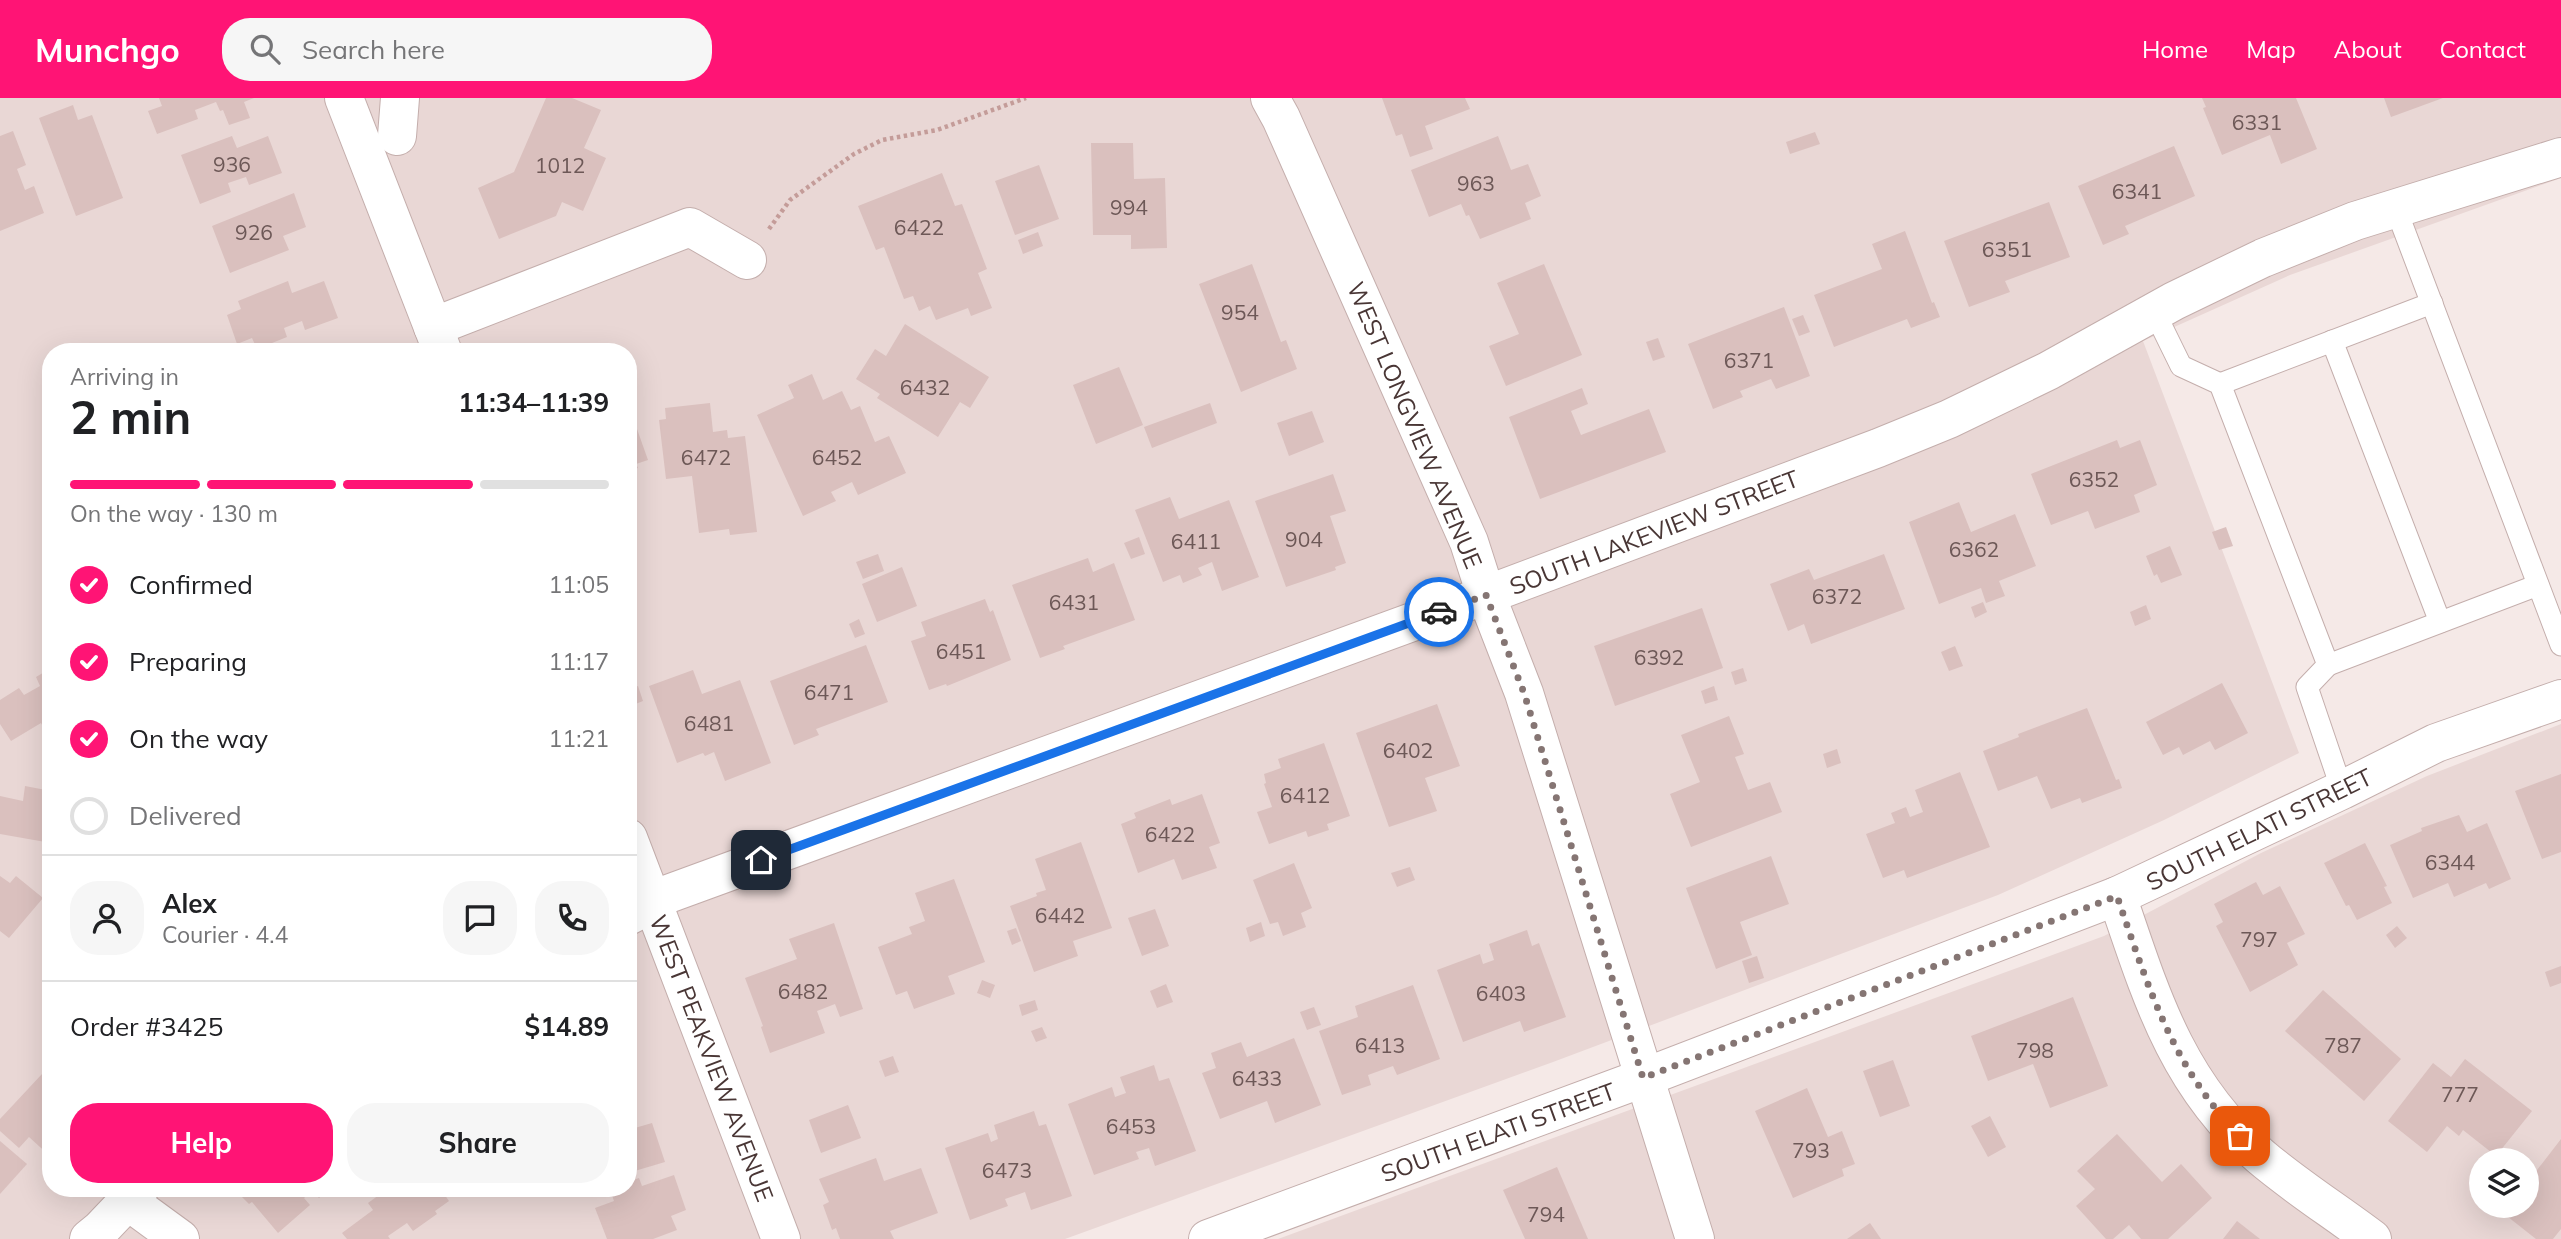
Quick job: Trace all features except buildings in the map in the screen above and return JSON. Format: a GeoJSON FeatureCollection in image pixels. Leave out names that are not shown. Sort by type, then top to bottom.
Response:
{"type":"FeatureCollection","features":[{"type":"Feature","properties":{"kind":"street"},"geometry":{"type":"LineString","coordinates":[[344,98],[438,339],[690,226],[747,260]]}},
{"type":"Feature","properties":{"kind":"street"},"geometry":{"type":"LineString","coordinates":[[397,136],[400,98]]}},
{"type":"Feature","properties":{"kind":"street","name":"WEST LONGVIEW AVENUE"},"geometry":{"type":"LineString","coordinates":[[1270,98],[1287,130],[1469,542],[1486,595],[1524,693],[1695,1239]]}},
{"type":"Feature","properties":{"kind":"street","name":"SOUTH LAKEVIEW STREET"},"geometry":{"type":"LineString","coordinates":[[641,909],[657,898],[1486,595],[1949,419],[2048,371],[2154,311],[2263,258],[2355,221],[2561,157]]}},
{"type":"Feature","properties":{"kind":"street","name":"SOUTH ELATI STREET"},"geometry":{"type":"LineString","coordinates":[[1208,1239],[1643,1078],[2117,896],[2435,743],[2561,699]]}},
{"type":"Feature","properties":{"kind":"street","name":"WEST PEAKVIEW AVENUE"},"geometry":{"type":"LineString","coordinates":[[637,887],[641,909],[781,1239]]}},
{"type":"Feature","properties":{"kind":"street"},"geometry":{"type":"LineString","coordinates":[[2117,896],[2156,1008],[2180,1058],[2200,1090],[2221,1116],[2260,1155],[2372,1239]]}},
{"type":"Feature","properties":{"kind":"street"},"geometry":{"type":"LineString","coordinates":[[89,1239],[132,1197]]}},
{"type":"Feature","properties":{"kind":"street"},"geometry":{"type":"LineString","coordinates":[[136,1197],[180,1239]]}},
{"type":"Feature","properties":{"kind":"lane"},"geometry":{"type":"LineString","coordinates":[[2396,209],[2561,645]]}},
{"type":"Feature","properties":{"kind":"lane"},"geometry":{"type":"LineString","coordinates":[[2220,384],[2432,303]]}},
{"type":"Feature","properties":{"kind":"lane"},"geometry":{"type":"LineString","coordinates":[[2154,311],[2181,366],[2220,384],[2328,665]]}},
{"type":"Feature","properties":{"kind":"lane"},"geometry":{"type":"LineString","coordinates":[[2332,341],[2440,622]]}},
{"type":"Feature","properties":{"kind":"lane"},"geometry":{"type":"LineString","coordinates":[[2342,790],[2307,687],[2328,665],[2538,585]]}},
{"type":"Feature","properties":{"kind":"path"},"geometry":{"type":"LineString","coordinates":[[747,260],[790,200],[854,154],[882,140],[937,130],[1026,98]]}},
{"type":"Feature","properties":{"kind":"shaded area"},"geometry":{"type":"Polygon","coordinates":[[[0,98],[2561,98],[2561,178],[2290,275],[2143,341],[2299,753],[2164,820],[1998,895],[1553,1062],[1065,1239],[0,1239],[0,98]]]}},
{"type":"Feature","properties":{"kind":"shaded area"},"geometry":{"type":"Polygon","coordinates":[[[2561,724],[2561,1239],[1278,1239],[2104,936],[2261,853],[2427,776],[2561,724]]]}},
{"type":"Feature","properties":{"kind":"way so far"},"geometry":{"type":"LineString","coordinates":[[1439,612],[1486,595],[1524,693],[1643,1078],[2117,896],[2156,1008],[2180,1058],[2200,1090],[2240,1136]]}},
{"type":"Feature","properties":{"kind":"route"},"geometry":{"type":"LineString","coordinates":[[761,860],[1439,612]]}}]}
